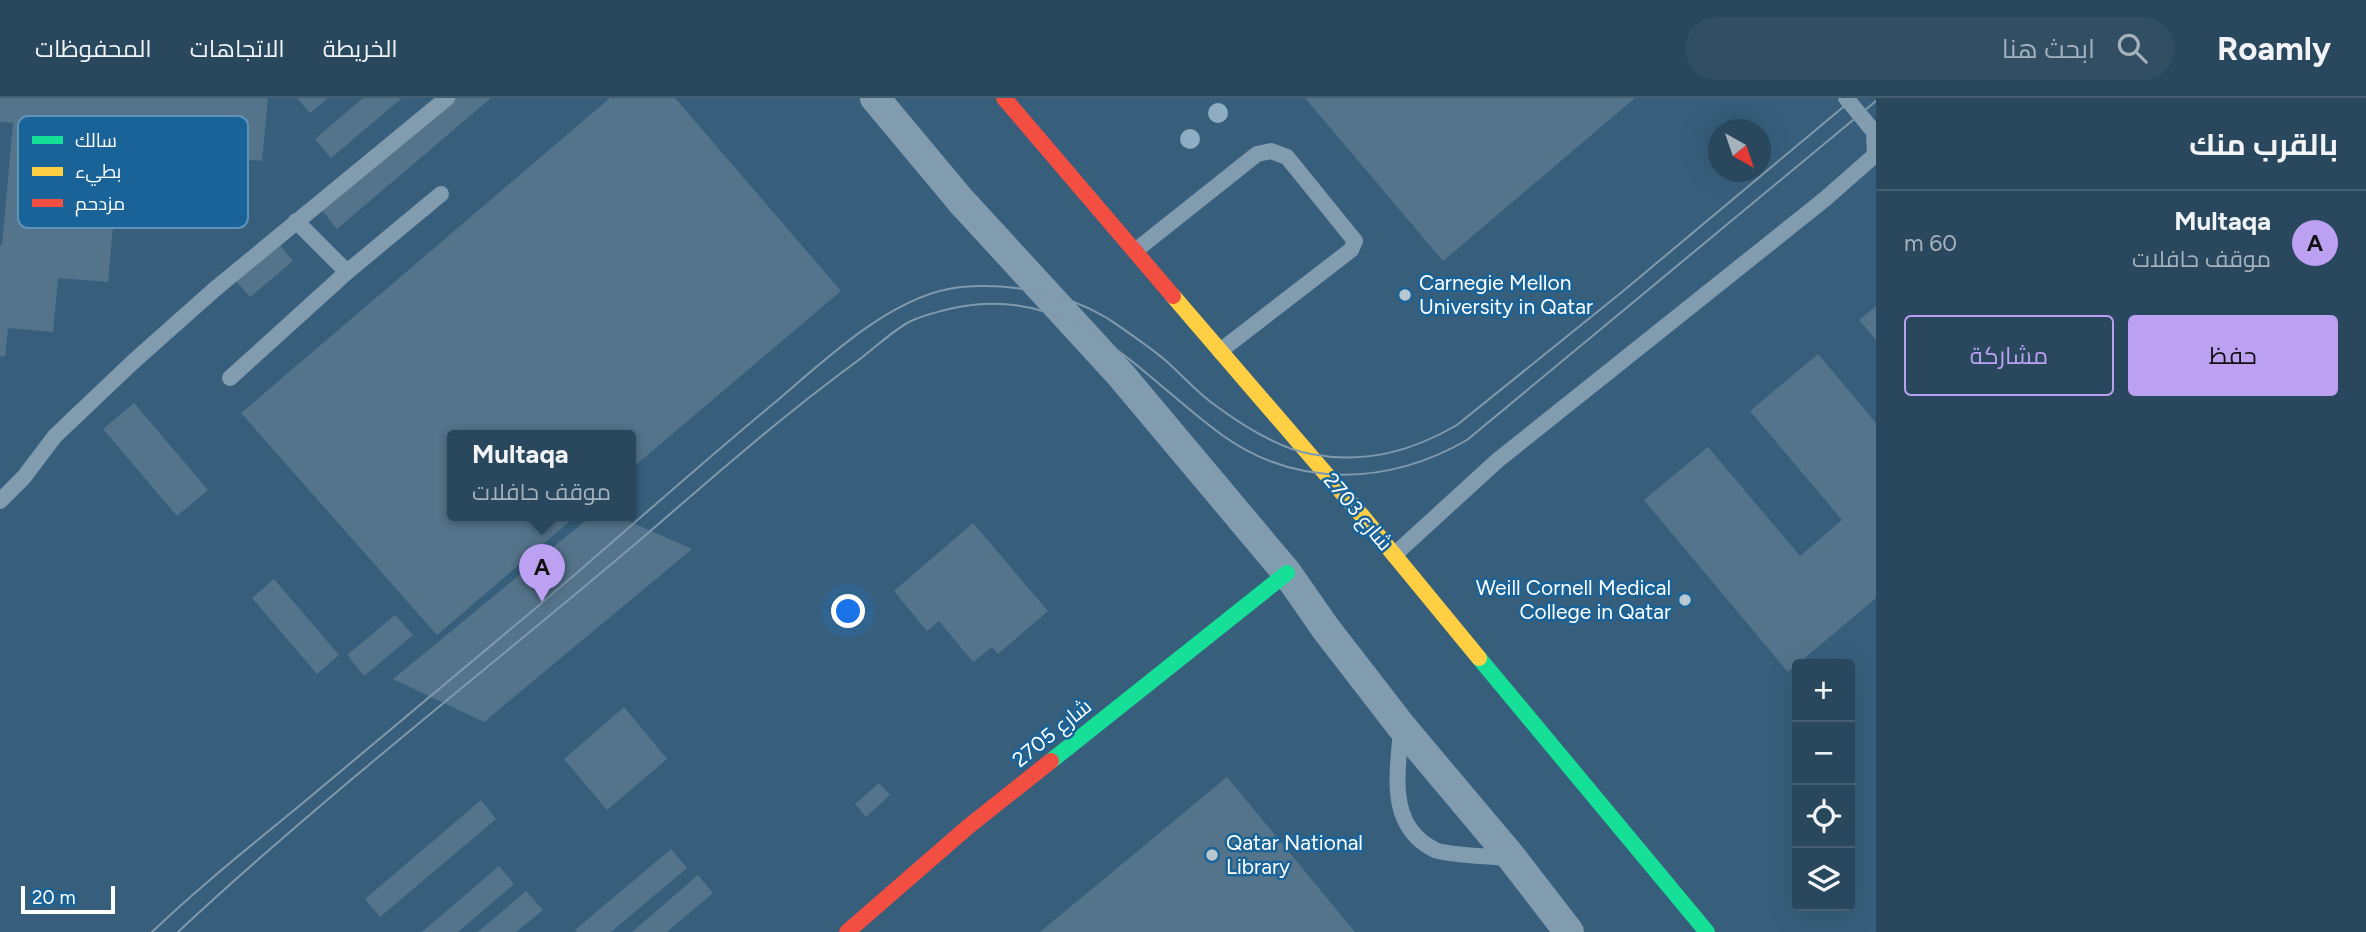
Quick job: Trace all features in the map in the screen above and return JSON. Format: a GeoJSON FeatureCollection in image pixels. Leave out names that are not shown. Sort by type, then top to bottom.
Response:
{"type":"FeatureCollection","features":[{"type":"Feature","properties":{"kind":"street"},"geometry":{"type":"LineString","coordinates":[[875,98],[961,201],[1120,374],[1287,573],[1326,629],[1401,726],[1569,932]]}},
{"type":"Feature","properties":{"kind":"street","name":"شارع 2703"},"geometry":{"type":"LineString","coordinates":[[1004,98],[1394,555],[1707,932]]}},
{"type":"Feature","properties":{"kind":"street","name":"شارع 2705"},"geometry":{"type":"LineString","coordinates":[[848,931],[970,826],[1287,573]]}},
{"type":"Feature","properties":{"kind":"lane"},"geometry":{"type":"LineString","coordinates":[[0,502],[65,426],[205,298],[447,98]]}},
{"type":"Feature","properties":{"kind":"lane"},"geometry":{"type":"LineString","coordinates":[[1394,555],[1498,460],[1825,199],[1875,155],[1874,132],[1846,98]]}},
{"type":"Feature","properties":{"kind":"lane"},"geometry":{"type":"LineString","coordinates":[[1134,251],[1257,155],[1271,151],[1286,157],[1354,242],[1351,250],[1220,351]]}},
{"type":"Feature","properties":{"kind":"lane"},"geometry":{"type":"LineString","coordinates":[[230,378],[347,272],[441,194]]}},
{"type":"Feature","properties":{"kind":"lane"},"geometry":{"type":"LineString","coordinates":[[296,221],[347,272]]}},
{"type":"Feature","properties":{"kind":"lane"},"geometry":{"type":"LineString","coordinates":[[1401,726],[1397,798],[1402,817],[1413,832],[1436,850],[1512,859]]}},
{"type":"Feature","properties":{"kind":"building"},"geometry":{"type":"Polygon","coordinates":[[[0,98],[268,98],[262,161],[248,160],[248,116],[18,116],[18,228],[113,228],[108,282],[58,278],[53,332],[8,328],[5,357],[0,356],[0,245],[13,123],[0,122],[0,98]]]}},
{"type":"Feature","properties":{"kind":"building"},"geometry":{"type":"Polygon","coordinates":[[[297,98],[328,98],[310,113],[297,98]]]}},
{"type":"Feature","properties":{"kind":"building"},"geometry":{"type":"Polygon","coordinates":[[[363,98],[402,98],[331,158],[315,139],[363,98]]]}},
{"type":"Feature","properties":{"kind":"building"},"geometry":{"type":"Polygon","coordinates":[[[453,98],[491,98],[337,229],[321,209],[453,98]]]}},
{"type":"Feature","properties":{"kind":"building"},"geometry":{"type":"Polygon","coordinates":[[[610,98],[675,98],[841,291],[636,465],[636,430],[447,430],[447,521],[570,521],[437,635],[241,413],[610,98]]]}},
{"type":"Feature","properties":{"kind":"building"},"geometry":{"type":"Polygon","coordinates":[[[1305,98],[1635,98],[1443,261],[1305,98]]]}},
{"type":"Feature","properties":{"kind":"building"},"geometry":{"type":"Polygon","coordinates":[[[279,244],[293,261],[250,297],[235,280],[279,244]]]}},
{"type":"Feature","properties":{"kind":"building"},"geometry":{"type":"Polygon","coordinates":[[[1876,306],[1876,340],[1859,320],[1876,306]]]}},
{"type":"Feature","properties":{"kind":"building"},"geometry":{"type":"Polygon","coordinates":[[[1818,354],[1876,423],[1876,598],[1803,659],[1792,659],[1792,669],[1788,672],[1644,500],[1708,447],[1800,556],[1842,520],[1750,411],[1818,354]]]}},
{"type":"Feature","properties":{"kind":"building"},"geometry":{"type":"Polygon","coordinates":[[[134,403],[208,490],[177,516],[103,429],[134,403]]]}},
{"type":"Feature","properties":{"kind":"building"},"geometry":{"type":"Polygon","coordinates":[[[585,521],[628,521],[692,549],[484,722],[393,679],[585,521]]]}},
{"type":"Feature","properties":{"kind":"building"},"geometry":{"type":"Polygon","coordinates":[[[973,523],[1048,611],[998,654],[992,647],[973,662],[939,621],[927,631],[894,591],[973,523]]]}},
{"type":"Feature","properties":{"kind":"building"},"geometry":{"type":"Polygon","coordinates":[[[274,579],[339,655],[317,674],[252,598],[274,579]]]}},
{"type":"Feature","properties":{"kind":"building"},"geometry":{"type":"Polygon","coordinates":[[[395,615],[413,635],[364,676],[347,655],[395,615]]]}},
{"type":"Feature","properties":{"kind":"building"},"geometry":{"type":"Polygon","coordinates":[[[624,707],[667,759],[607,810],[564,759],[624,707]]]}},
{"type":"Feature","properties":{"kind":"building","name":"Qatar National Library"},"geometry":{"type":"Polygon","coordinates":[[[1227,777],[1355,932],[1040,932],[1227,777]]]}},
{"type":"Feature","properties":{"kind":"building"},"geometry":{"type":"Polygon","coordinates":[[[879,783],[890,795],[866,817],[855,804],[879,783]]]}},
{"type":"Feature","properties":{"kind":"building"},"geometry":{"type":"Polygon","coordinates":[[[481,800],[496,819],[380,917],[365,899],[481,800]]]}},
{"type":"Feature","properties":{"kind":"building"},"geometry":{"type":"Polygon","coordinates":[[[671,849],[687,868],[611,932],[575,930],[671,849]]]}},
{"type":"Feature","properties":{"kind":"building"},"geometry":{"type":"Polygon","coordinates":[[[499,866],[514,884],[458,932],[422,932],[499,866]]]}},
{"type":"Feature","properties":{"kind":"building"},"geometry":{"type":"Polygon","coordinates":[[[698,875],[713,893],[667,932],[632,932],[698,875]]]}},
{"type":"Feature","properties":{"kind":"building"},"geometry":{"type":"Polygon","coordinates":[[[526,891],[543,910],[516,932],[478,932],[526,891]]]}},
{"type":"Feature","properties":{"kind":"tram line"},"geometry":{"type":"LineString","coordinates":[[636,521],[860,332],[910,302],[935,292],[961,287],[998,286],[1036,291],[1090,309],[1158,354],[1212,403],[1247,427],[1286,447],[1331,457],[1368,456],[1405,449],[1457,425],[1622,292],[1854,98]]}},
{"type":"Feature","properties":{"kind":"tram line"},"geometry":{"type":"LineString","coordinates":[[178,932],[292,830],[752,444],[911,321],[972,305],[1011,304],[1046,312],[1078,325],[1108,343],[1222,435],[1251,453],[1281,465],[1343,475],[1406,466],[1467,440],[1876,101]]}},
{"type":"Feature","properties":{"kind":"tram line"},"geometry":{"type":"LineString","coordinates":[[152,932],[636,521]]}},
{"type":"Feature","properties":{"kind":"traffic: fast"},"geometry":{"type":"LineString","coordinates":[[1051,761],[1287,573]]}},
{"type":"Feature","properties":{"kind":"traffic: fast"},"geometry":{"type":"LineString","coordinates":[[1479,658],[1707,932]]}},
{"type":"Feature","properties":{"kind":"traffic: slow"},"geometry":{"type":"LineString","coordinates":[[1173,296],[1363,517],[1479,658]]}},
{"type":"Feature","properties":{"kind":"traffic: jam"},"geometry":{"type":"LineString","coordinates":[[1004,98],[1173,296]]}},
{"type":"Feature","properties":{"kind":"traffic: jam"},"geometry":{"type":"LineString","coordinates":[[847,932],[969,826],[1051,761]]}},
{"type":"Feature","properties":{"kind":"place","name":"Carnegie Mellon University in Qatar"},"geometry":{"type":"Point","coordinates":[1405,295]}},
{"type":"Feature","properties":{"kind":"place","name":"Weill Cornell Medical College in Qatar"},"geometry":{"type":"Point","coordinates":[1685,600]}},
{"type":"Feature","properties":{"kind":"place","name":"Multaqa"},"geometry":{"type":"Point","coordinates":[542,602]}},
{"type":"Feature","properties":{"kind":"place","name":"Qatar National Library"},"geometry":{"type":"Point","coordinates":[1212,855]}}]}
